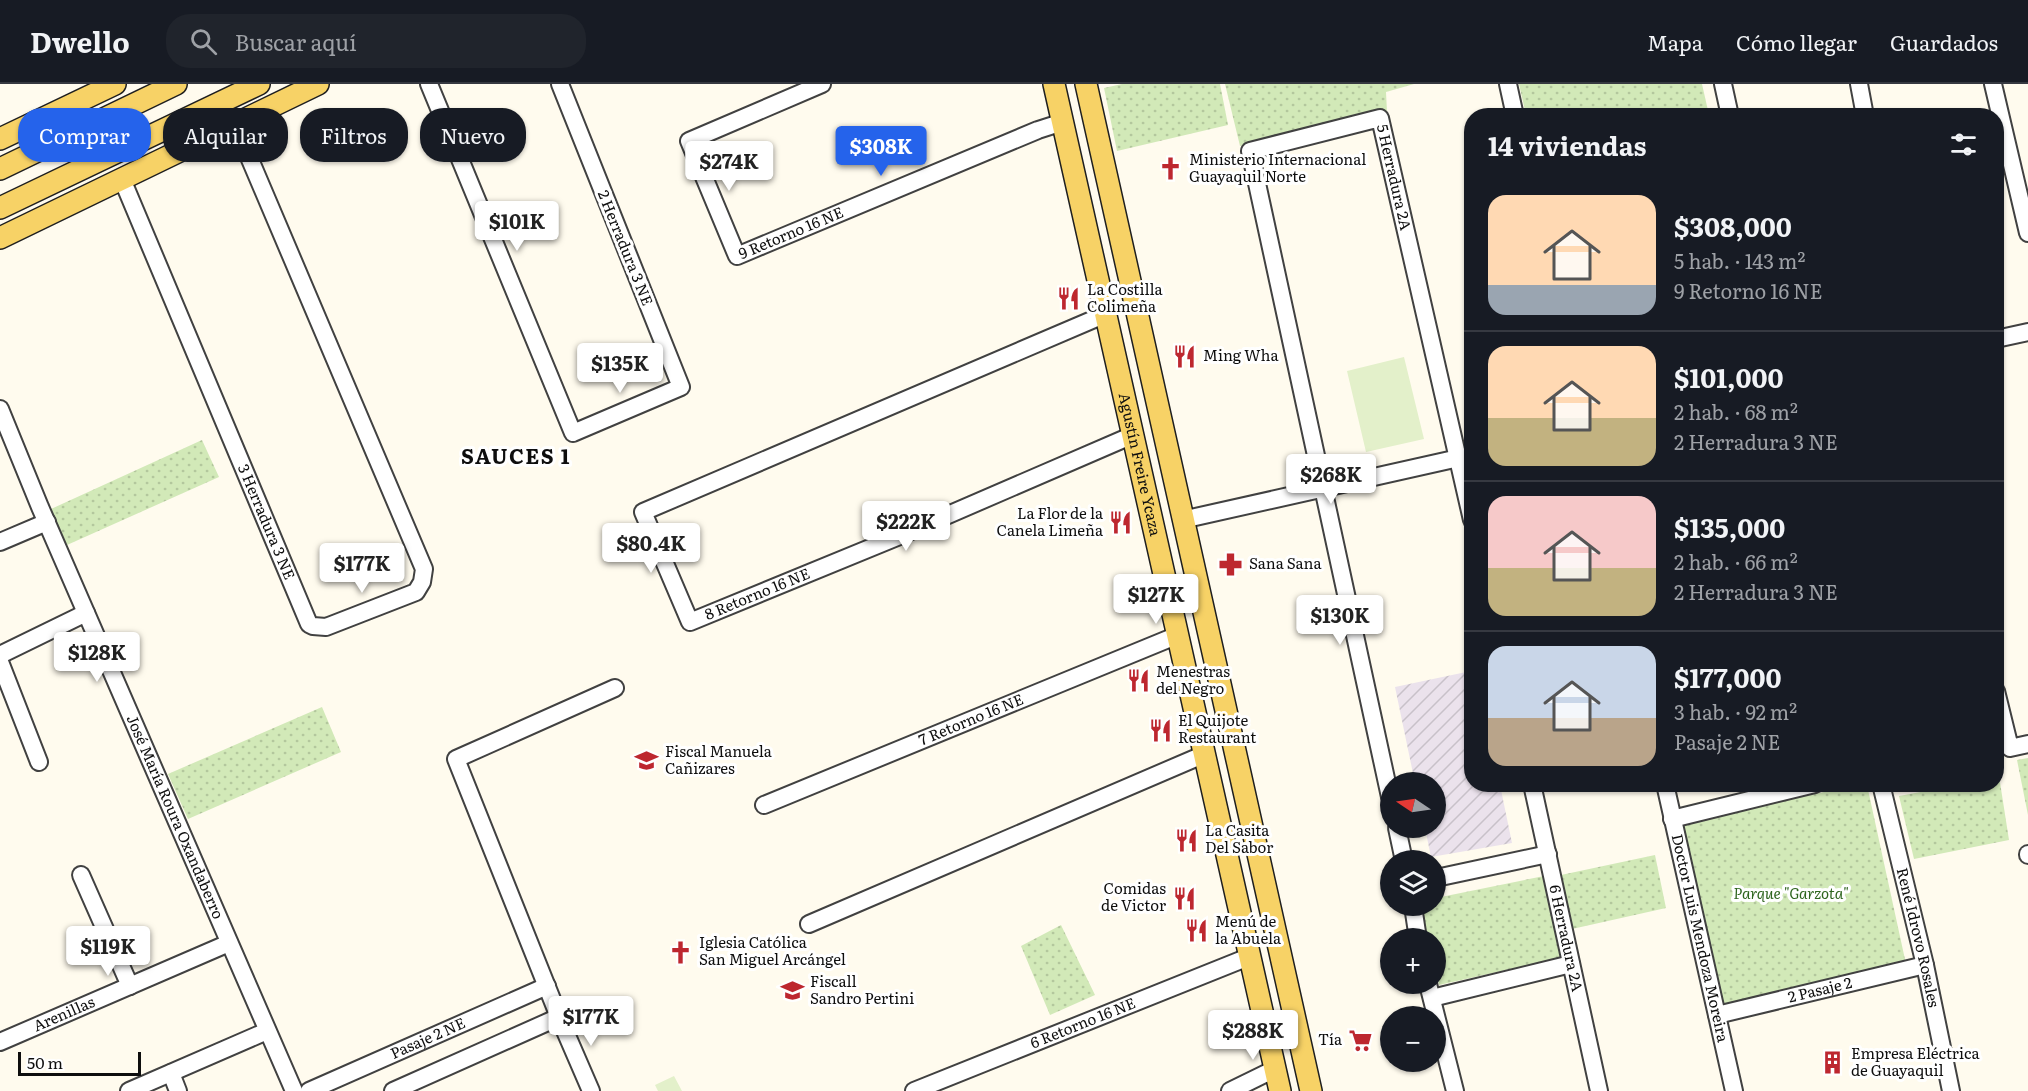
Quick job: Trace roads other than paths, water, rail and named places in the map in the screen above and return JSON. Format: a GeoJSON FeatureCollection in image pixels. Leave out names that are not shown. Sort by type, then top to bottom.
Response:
{"type":"FeatureCollection","features":[{"type":"Feature","properties":{"kind":"main road"},"geometry":{"type":"LineString","coordinates":[[0,139],[115,84]]}},
{"type":"Feature","properties":{"kind":"main road"},"geometry":{"type":"LineString","coordinates":[[0,169],[176,84]]}},
{"type":"Feature","properties":{"kind":"main road"},"geometry":{"type":"LineString","coordinates":[[0,208],[259,84]]}},
{"type":"Feature","properties":{"kind":"main road"},"geometry":{"type":"LineString","coordinates":[[268,108],[318,84]]}},
{"type":"Feature","properties":{"kind":"main road","name":"Agustín Freire Ycaza"},"geometry":{"type":"LineString","coordinates":[[1054,84],[1280,1091]]}},
{"type":"Feature","properties":{"kind":"main road","name":"Agustín Freire Ycaza"},"geometry":{"type":"LineString","coordinates":[[1086,84],[1311,1091]]}},
{"type":"Feature","properties":{"kind":"main road"},"geometry":{"type":"LineString","coordinates":[[0,238],[163,159]]}},
{"type":"Feature","properties":{"kind":"street","name":"2 Herradura 3 NE"},"geometry":{"type":"LineString","coordinates":[[429,84],[573,433],[681,387],[560,84]]}},
{"type":"Feature","properties":{"kind":"street","name":"9 Retorno 16 NE"},"geometry":{"type":"LineString","coordinates":[[822,84],[689,141],[737,256],[1038,130],[1063,122]]}},
{"type":"Feature","properties":{"kind":"street"},"geometry":{"type":"LineString","coordinates":[[1508,84],[1513,108]]}},
{"type":"Feature","properties":{"kind":"street"},"geometry":{"type":"LineString","coordinates":[[1723,84],[1728,108]]}},
{"type":"Feature","properties":{"kind":"street"},"geometry":{"type":"LineString","coordinates":[[1859,84],[1864,108]]}},
{"type":"Feature","properties":{"kind":"street"},"geometry":{"type":"LineString","coordinates":[[1993,84],[1999,108]]}},
{"type":"Feature","properties":{"kind":"street","name":"5 Herradura 2A"},"geometry":{"type":"LineString","coordinates":[[1323,489],[1250,150],[1380,118],[1464,457]]}},
{"type":"Feature","properties":{"kind":"street"},"geometry":{"type":"LineString","coordinates":[[2004,131],[2028,233]]}},
{"type":"Feature","properties":{"kind":"street","name":"3 Herradura 3 NE"},"geometry":{"type":"LineString","coordinates":[[122,179],[309,624],[326,627],[416,592],[422,582],[424,569],[251,162]]}},
{"type":"Feature","properties":{"kind":"street","name":"8 Retorno 16 NE"},"geometry":{"type":"LineString","coordinates":[[1106,314],[643,512],[690,622],[897,537],[1133,435]]}},
{"type":"Feature","properties":{"kind":"street"},"geometry":{"type":"LineString","coordinates":[[2004,337],[2028,332]]}},
{"type":"Feature","properties":{"kind":"street","name":"José María Roura Oxandaberro"},"geometry":{"type":"LineString","coordinates":[[0,409],[294,1091]]}},
{"type":"Feature","properties":{"kind":"street"},"geometry":{"type":"LineString","coordinates":[[1182,520],[1464,457]]}},
{"type":"Feature","properties":{"kind":"street"},"geometry":{"type":"LineString","coordinates":[[1323,489],[1385,772]]}},
{"type":"Feature","properties":{"kind":"street"},"geometry":{"type":"LineString","coordinates":[[0,542],[47,522]]}},
{"type":"Feature","properties":{"kind":"street"},"geometry":{"type":"LineString","coordinates":[[0,655],[86,613]]}},
{"type":"Feature","properties":{"kind":"street","name":"7 Retorno 16 NE"},"geometry":{"type":"LineString","coordinates":[[764,805],[1178,635]]}},
{"type":"Feature","properties":{"kind":"street"},"geometry":{"type":"LineString","coordinates":[[0,662],[39,762]]}},
{"type":"Feature","properties":{"kind":"street"},"geometry":{"type":"LineString","coordinates":[[591,1091],[456,759],[615,688]]}},
{"type":"Feature","properties":{"kind":"street"},"geometry":{"type":"LineString","coordinates":[[2004,724],[2010,748],[2028,744]]}},
{"type":"Feature","properties":{"kind":"street"},"geometry":{"type":"LineString","coordinates":[[809,924],[1205,754]]}},
{"type":"Feature","properties":{"kind":"street","name":"6 Herradura 2A"},"geometry":{"type":"LineString","coordinates":[[1534,792],[1599,1091]]}},
{"type":"Feature","properties":{"kind":"street","name":"Doctor Luis Mendoza Moreira"},"geometry":{"type":"LineString","coordinates":[[1667,792],[1734,1091]]}},
{"type":"Feature","properties":{"kind":"street"},"geometry":{"type":"LineString","coordinates":[[1672,819],[1782,792]]}},
{"type":"Feature","properties":{"kind":"street","name":"René Idrovo Rosales"},"geometry":{"type":"LineString","coordinates":[[1883,792],[1925,965],[1951,1091]]}},
{"type":"Feature","properties":{"kind":"street"},"geometry":{"type":"LineString","coordinates":[[1446,876],[1548,854]]}},
{"type":"Feature","properties":{"kind":"street"},"geometry":{"type":"LineString","coordinates":[[81,875],[130,986]]}},
{"type":"Feature","properties":{"kind":"street","name":"Arenillas"},"geometry":{"type":"LineString","coordinates":[[0,1042],[229,943]]}},
{"type":"Feature","properties":{"kind":"street","name":"6 Retorno 16 NE"},"geometry":{"type":"LineString","coordinates":[[914,1091],[1251,956]]}},
{"type":"Feature","properties":{"kind":"street"},"geometry":{"type":"LineString","coordinates":[[1446,988],[1570,964]]}},
{"type":"Feature","properties":{"kind":"street","name":"2 Pasaje 2"},"geometry":{"type":"LineString","coordinates":[[1717,1014],[1925,965]]}},
{"type":"Feature","properties":{"kind":"street","name":"Pasaje 2 NE"},"geometry":{"type":"LineString","coordinates":[[309,1091],[547,986]]}},
{"type":"Feature","properties":{"kind":"street"},"geometry":{"type":"LineString","coordinates":[[1431,994],[1455,1091]]}},
{"type":"Feature","properties":{"kind":"street"},"geometry":{"type":"LineString","coordinates":[[393,1091],[559,1017]]}},
{"type":"Feature","properties":{"kind":"street"},"geometry":{"type":"LineString","coordinates":[[129,1091],[267,1030]]}},
{"type":"Feature","properties":{"kind":"street"},"geometry":{"type":"LineString","coordinates":[[1230,1091],[1275,1069]]}},
{"type":"Feature","properties":{"kind":"street"},"geometry":{"type":"LineString","coordinates":[[171,1073],[178,1091]]}},
{"type":"Feature","properties":{"kind":"place","name":"Ministerio Internacional Guayaquil Norte"},"geometry":{"type":"Point","coordinates":[1171,169]}},
{"type":"Feature","properties":{"kind":"place","name":"La Costilla Colimeña"},"geometry":{"type":"Point","coordinates":[1069,299]}},
{"type":"Feature","properties":{"kind":"place","name":"Ming Wha"},"geometry":{"type":"Point","coordinates":[1185,356]}},
{"type":"Feature","properties":{"kind":"place","name":"La Flor de la Canela Limeña"},"geometry":{"type":"Point","coordinates":[1121,523]}},
{"type":"Feature","properties":{"kind":"place","name":"Sana Sana"},"geometry":{"type":"Point","coordinates":[1231,564]}},
{"type":"Feature","properties":{"kind":"place","name":"Menestras del Negro"},"geometry":{"type":"Point","coordinates":[1138,681]}},
{"type":"Feature","properties":{"kind":"place","name":"El Quijote Restaurant"},"geometry":{"type":"Point","coordinates":[1160,730]}},
{"type":"Feature","properties":{"kind":"place","name":"Fiscal Manuela Cañizares"},"geometry":{"type":"Point","coordinates":[647,761]}},
{"type":"Feature","properties":{"kind":"place","name":"La Casita Del Sabor"},"geometry":{"type":"Point","coordinates":[1187,840]}},
{"type":"Feature","properties":{"kind":"place","name":"Comidas de Victor"},"geometry":{"type":"Point","coordinates":[1184,898]}},
{"type":"Feature","properties":{"kind":"place","name":"Menú de la Abuela"},"geometry":{"type":"Point","coordinates":[1197,931]}},
{"type":"Feature","properties":{"kind":"place","name":"Iglesia Católica San Miguel Arcángel"},"geometry":{"type":"Point","coordinates":[681,952]}},
{"type":"Feature","properties":{"kind":"place","name":"Fiscall Sandro Pertini"},"geometry":{"type":"Point","coordinates":[792,991]}},
{"type":"Feature","properties":{"kind":"place","name":"Tía"},"geometry":{"type":"Point","coordinates":[1360,1040]}},
{"type":"Feature","properties":{"kind":"place","name":"Empresa Eléctrica de Guayaquil"},"geometry":{"type":"Point","coordinates":[1833,1063]}},
{"type":"Feature","properties":{"kind":"district","name":"SAUCES 1"},"geometry":{"type":"Point","coordinates":[516,457]}},
{"type":"Feature","properties":{"kind":"park label","name":"Parque \"Garzota\""},"geometry":{"type":"Point","coordinates":[1791,894]}}]}
